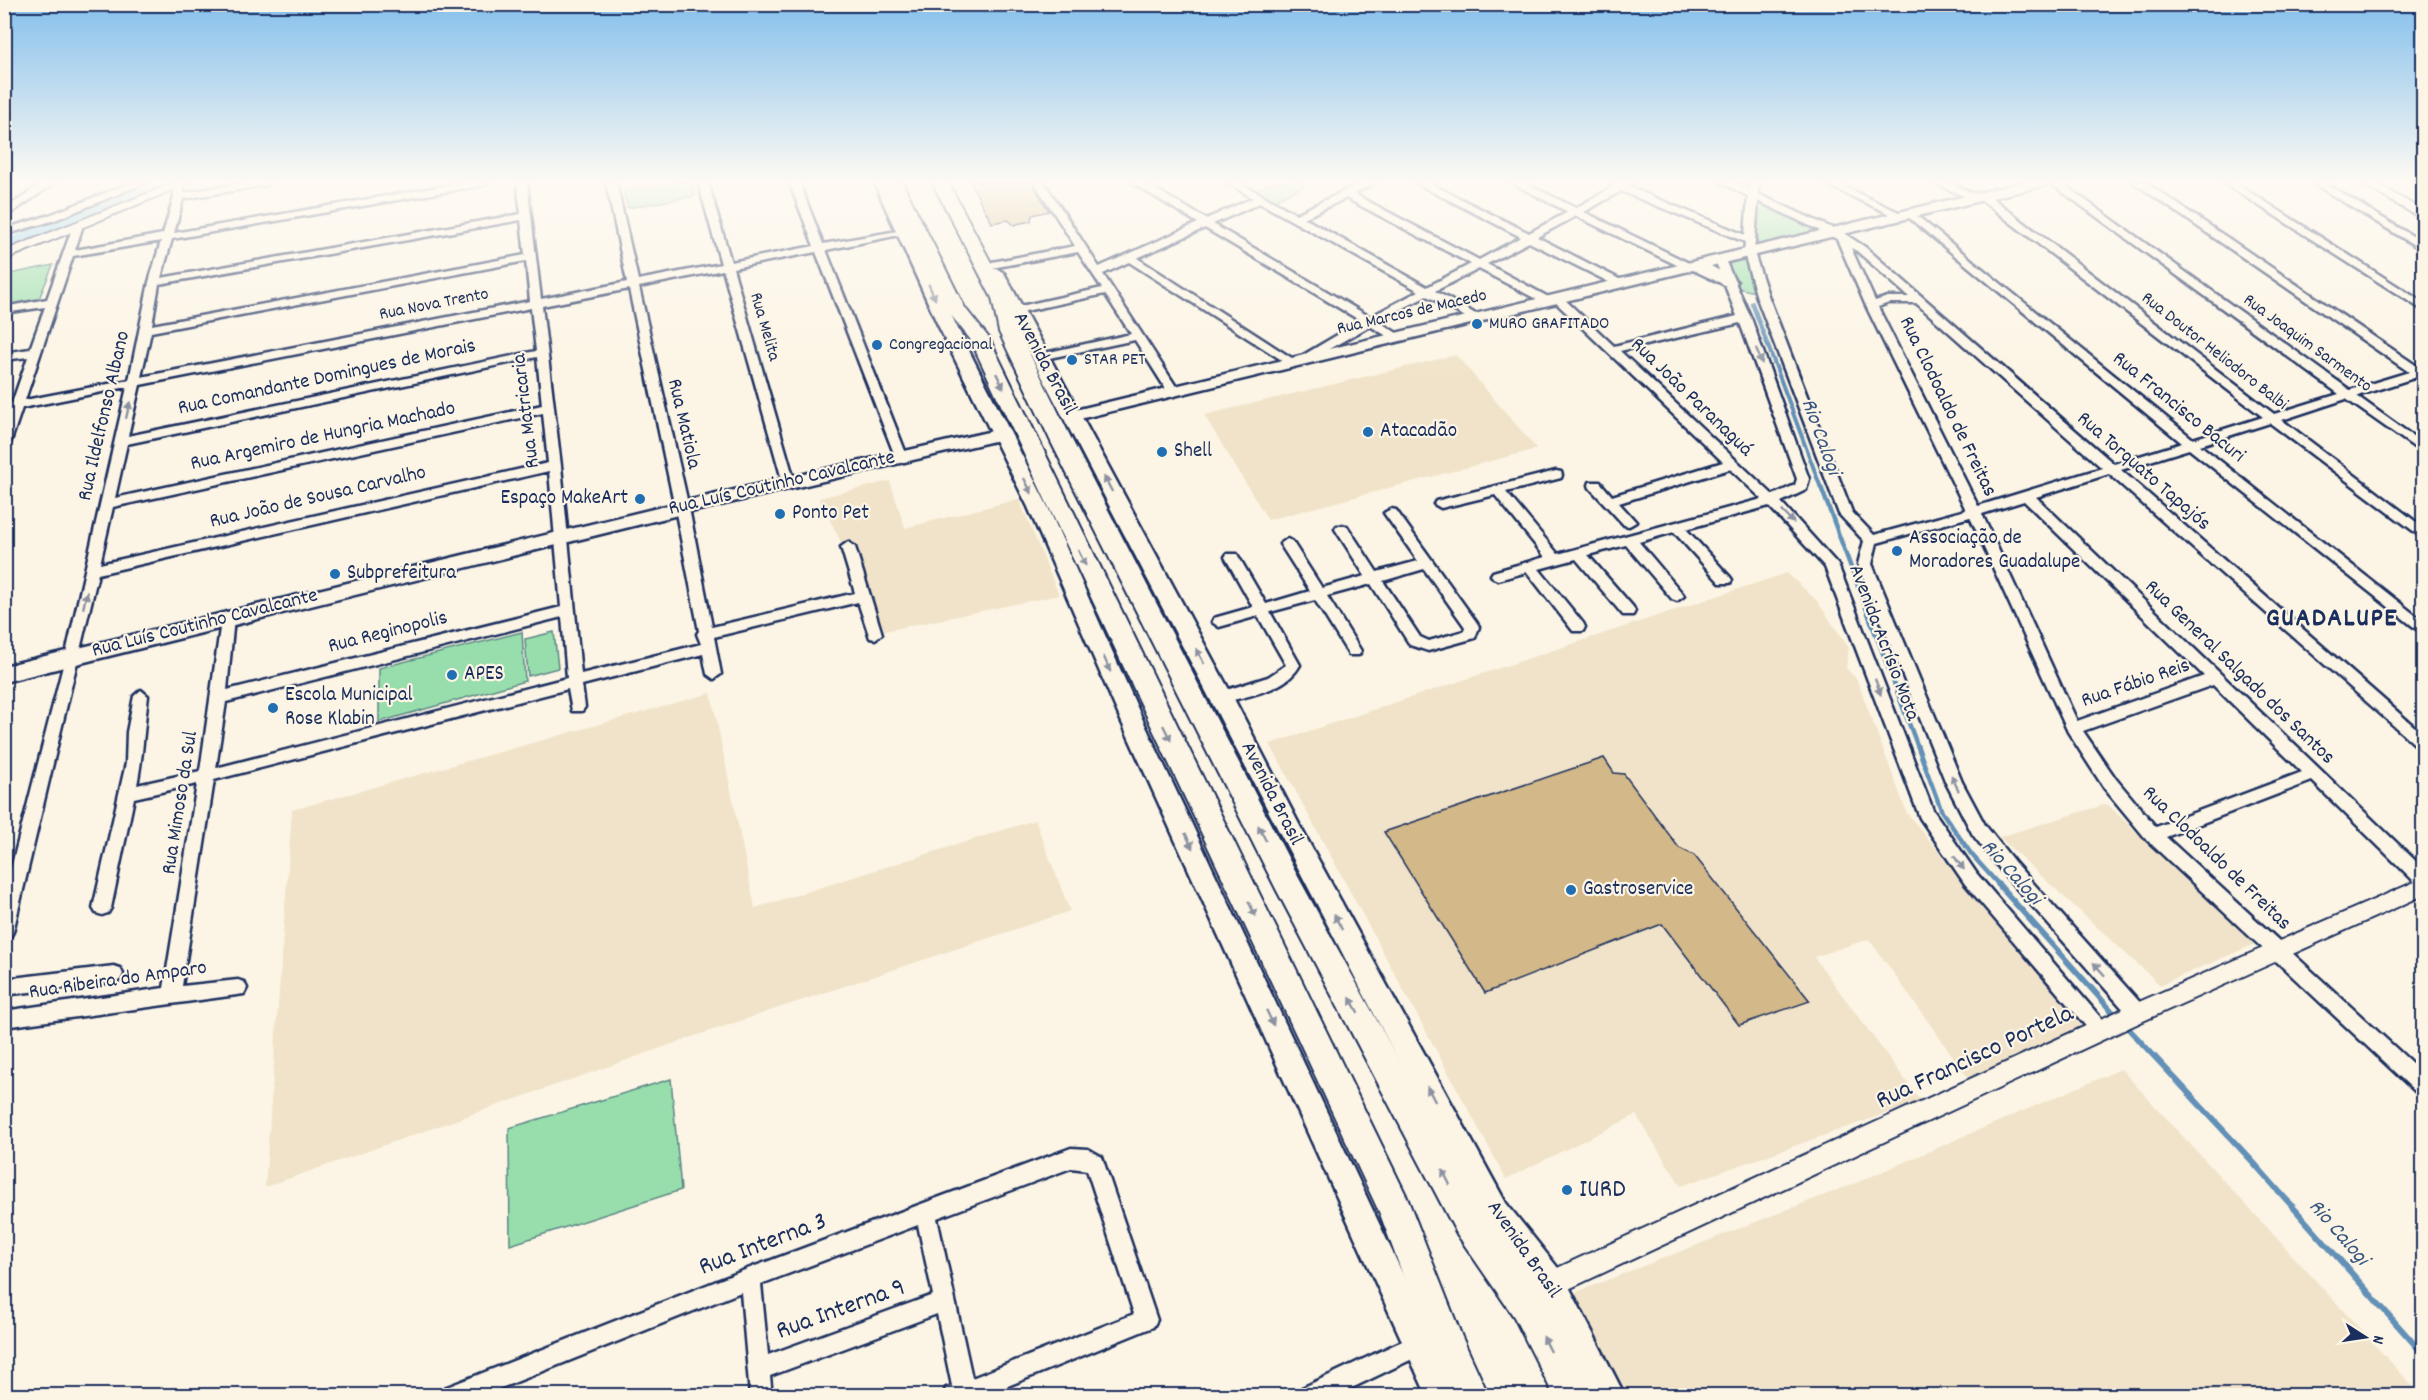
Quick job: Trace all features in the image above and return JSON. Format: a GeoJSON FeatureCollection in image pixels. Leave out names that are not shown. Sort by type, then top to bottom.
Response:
{"type":"FeatureCollection","features":[{"type":"Feature","properties":{"kind":"highway"},"geometry":{"type":"LineString","coordinates":[[926,247],[956,309],[979,338],[1394,1207],[1448,1347],[1471,1395]]}},
{"type":"Feature","properties":{"kind":"highway","name":"Avenida Brasil"},"geometry":{"type":"LineString","coordinates":[[974,247],[1001,298],[1010,332],[1062,442],[1286,881],[1469,1221],[1527,1304],[1574,1395]]}},
{"type":"Feature","properties":{"kind":"main road"},"geometry":{"type":"LineString","coordinates":[[912,247],[947,325],[1038,507],[1130,716],[1444,1395]]}},
{"type":"Feature","properties":{"kind":"main road","name":"Avenida Brasil"},"geometry":{"type":"LineString","coordinates":[[983,247],[1222,697],[1298,848],[1496,1214],[1551,1284],[1609,1395]]}},
{"type":"Feature","properties":{"kind":"main road","name":"Rua Marcos de Macedo"},"geometry":{"type":"LineString","coordinates":[[1071,416],[1720,260],[1748,247]]}},
{"type":"Feature","properties":{"kind":"main road"},"geometry":{"type":"LineString","coordinates":[[1692,266],[1716,273],[1729,282]]}},
{"type":"Feature","properties":{"kind":"main road","name":"Rua Luís Coutinho Cavalcante"},"geometry":{"type":"LineString","coordinates":[[4,674],[682,508],[1001,434]]}},
{"type":"Feature","properties":{"kind":"street"},"geometry":{"type":"LineString","coordinates":[[4,256],[27,247]]}},
{"type":"Feature","properties":{"kind":"street"},"geometry":{"type":"LineString","coordinates":[[4,444],[70,247]]}},
{"type":"Feature","properties":{"kind":"street"},"geometry":{"type":"LineString","coordinates":[[68,254],[106,247]]}},
{"type":"Feature","properties":{"kind":"street","name":"Rua Ildelfonso Albano"},"geometry":{"type":"LineString","coordinates":[[4,932],[72,658],[163,247]]}},
{"type":"Feature","properties":{"kind":"street"},"geometry":{"type":"LineString","coordinates":[[154,282],[348,247]]}},
{"type":"Feature","properties":{"kind":"street","name":"Rua Matricaria"},"geometry":{"type":"LineString","coordinates":[[529,247],[555,466],[577,707]]}},
{"type":"Feature","properties":{"kind":"street","name":"Rua Matiola"},"geometry":{"type":"LineString","coordinates":[[624,247],[682,508],[714,674]]}},
{"type":"Feature","properties":{"kind":"street","name":"Rua Melita"},"geometry":{"type":"LineString","coordinates":[[722,247],[789,483]]}},
{"type":"Feature","properties":{"kind":"street","name":"Rua Nova Trento"},"geometry":{"type":"LineString","coordinates":[[4,408],[818,247]]}},
{"type":"Feature","properties":{"kind":"street"},"geometry":{"type":"LineString","coordinates":[[820,247],[901,456]]}},
{"type":"Feature","properties":{"kind":"street"},"geometry":{"type":"LineString","coordinates":[[1098,272],[1156,247]]}},
{"type":"Feature","properties":{"kind":"street"},"geometry":{"type":"LineString","coordinates":[[1245,247],[1396,337]]}},
{"type":"Feature","properties":{"kind":"street"},"geometry":{"type":"LineString","coordinates":[[1349,247],[1475,318]]}},
{"type":"Feature","properties":{"kind":"street","name":"Rua João Paranaguá"},"geometry":{"type":"LineString","coordinates":[[1448,247],[1553,300],[1612,350],[1772,501]]}},
{"type":"Feature","properties":{"kind":"street"},"geometry":{"type":"LineString","coordinates":[[1131,259],[1298,360],[1510,247]]}},
{"type":"Feature","properties":{"kind":"street"},"geometry":{"type":"LineString","coordinates":[[1548,247],[1621,284]]}},
{"type":"Feature","properties":{"kind":"street"},"geometry":{"type":"LineString","coordinates":[[1652,247],[1692,266]]}},
{"type":"Feature","properties":{"kind":"street","name":"Avenida Acrísio Mota"},"geometry":{"type":"LineString","coordinates":[[1749,247],[1749,298],[1745,318],[1803,479],[1801,487],[1772,501],[1832,565],[1926,813],[1971,879],[2104,1030]]}},
{"type":"Feature","properties":{"kind":"street","name":"Rua Clodoaldo de Freitas"},"geometry":{"type":"LineString","coordinates":[[1844,247],[1974,512],[2073,728],[2103,777],[2153,835],[2424,1087]]}},
{"type":"Feature","properties":{"kind":"street","name":"Rua Torquato Tapajós"},"geometry":{"type":"LineString","coordinates":[[1858,247],[2424,744]]}},
{"type":"Feature","properties":{"kind":"street","name":"Rua Francisco Bacuri"},"geometry":{"type":"LineString","coordinates":[[1947,247],[2424,630]]}},
{"type":"Feature","properties":{"kind":"street","name":"Rua Doutor Heliodoro Balbi"},"geometry":{"type":"LineString","coordinates":[[2045,247],[2424,535]]}},
{"type":"Feature","properties":{"kind":"street","name":"Rua Joaquim Sarmento"},"geometry":{"type":"LineString","coordinates":[[2144,247],[2424,450]]}},
{"type":"Feature","properties":{"kind":"street"},"geometry":{"type":"LineString","coordinates":[[2235,247],[2422,373]]}},
{"type":"Feature","properties":{"kind":"street"},"geometry":{"type":"LineString","coordinates":[[2329,247],[2424,308]]}},
{"type":"Feature","properties":{"kind":"street"},"geometry":{"type":"LineString","coordinates":[[992,265],[1081,248],[1173,391]]}},
{"type":"Feature","properties":{"kind":"street"},"geometry":{"type":"LineString","coordinates":[[146,330],[530,257]]}},
{"type":"Feature","properties":{"kind":"street","name":"Avenida Acrísio Mota"},"geometry":{"type":"LineString","coordinates":[[1720,260],[1729,282],[1749,298],[1846,514],[1871,540],[1865,564],[1954,783],[1979,830],[2136,1014]]}},
{"type":"Feature","properties":{"kind":"street"},"geometry":{"type":"LineString","coordinates":[[1016,310],[1110,290]]}},
{"type":"Feature","properties":{"kind":"street"},"geometry":{"type":"LineString","coordinates":[[1872,306],[1888,300],[1919,300]]}},
{"type":"Feature","properties":{"kind":"street"},"geometry":{"type":"LineString","coordinates":[[4,310],[52,302]]}},
{"type":"Feature","properties":{"kind":"street"},"geometry":{"type":"LineString","coordinates":[[1612,350],[1745,318]]}},
{"type":"Feature","properties":{"kind":"street"},"geometry":{"type":"LineString","coordinates":[[1040,357],[1137,336]]}},
{"type":"Feature","properties":{"kind":"street"},"geometry":{"type":"LineString","coordinates":[[4,357],[35,352]]}},
{"type":"Feature","properties":{"kind":"street","name":"Rua Comandante Domingues de Morais"},"geometry":{"type":"LineString","coordinates":[[121,441],[541,353]]}},
{"type":"Feature","properties":{"kind":"street"},"geometry":{"type":"LineString","coordinates":[[1871,540],[1974,512],[2422,373]]}},
{"type":"Feature","properties":{"kind":"street","name":"Rua Argemiro de Hungria Machado"},"geometry":{"type":"LineString","coordinates":[[107,504],[547,408]]}},
{"type":"Feature","properties":{"kind":"street"},"geometry":{"type":"LineString","coordinates":[[1610,501],[1731,464]]}},
{"type":"Feature","properties":{"kind":"street","name":"Rua João de Sousa Carvalho"},"geometry":{"type":"LineString","coordinates":[[91,571],[555,466]]}},
{"type":"Feature","properties":{"kind":"street"},"geometry":{"type":"LineString","coordinates":[[1441,504],[1556,474]]}},
{"type":"Feature","properties":{"kind":"street"},"geometry":{"type":"LineString","coordinates":[[1595,485],[1629,522]]}},
{"type":"Feature","properties":{"kind":"street"},"geometry":{"type":"LineString","coordinates":[[1497,489],[1555,560]]}},
{"type":"Feature","properties":{"kind":"street","name":"Rua General Salgado dos Santos"},"geometry":{"type":"LineString","coordinates":[[2026,495],[2424,880]]}},
{"type":"Feature","properties":{"kind":"street"},"geometry":{"type":"LineString","coordinates":[[1497,575],[1772,501]]}},
{"type":"Feature","properties":{"kind":"street"},"geometry":{"type":"LineString","coordinates":[[1342,529],[1415,640],[1428,646],[1470,634],[1472,627],[1391,513]]}},
{"type":"Feature","properties":{"kind":"street"},"geometry":{"type":"LineString","coordinates":[[1676,526],[1725,580]]}},
{"type":"Feature","properties":{"kind":"street"},"geometry":{"type":"LineString","coordinates":[[1629,539],[1677,596]]}},
{"type":"Feature","properties":{"kind":"street"},"geometry":{"type":"LineString","coordinates":[[1287,544],[1354,651]]}},
{"type":"Feature","properties":{"kind":"street"},"geometry":{"type":"LineString","coordinates":[[848,548],[875,634]]}},
{"type":"Feature","properties":{"kind":"street"},"geometry":{"type":"LineString","coordinates":[[1579,553],[1628,610]]}},
{"type":"Feature","properties":{"kind":"street"},"geometry":{"type":"LineString","coordinates":[[1222,697],[1276,680],[1292,670],[1293,664],[1232,557]]}},
{"type":"Feature","properties":{"kind":"street"},"geometry":{"type":"LineString","coordinates":[[1219,622],[1428,563]]}},
{"type":"Feature","properties":{"kind":"street"},"geometry":{"type":"LineString","coordinates":[[1530,566],[1578,627]]}},
{"type":"Feature","properties":{"kind":"street"},"geometry":{"type":"LineString","coordinates":[[128,793],[207,776],[574,681],[863,596]]}},
{"type":"Feature","properties":{"kind":"street","name":"Rua Reginopolis"},"geometry":{"type":"LineString","coordinates":[[219,698],[568,610]]}},
{"type":"Feature","properties":{"kind":"street","name":"Rua Mimoso da Sul"},"geometry":{"type":"LineString","coordinates":[[172,994],[219,698],[227,618]]}},
{"type":"Feature","properties":{"kind":"street","name":"Rua Fábio Reis"},"geometry":{"type":"LineString","coordinates":[[2073,728],[2214,679]]}},
{"type":"Feature","properties":{"kind":"street"},"geometry":{"type":"LineString","coordinates":[[102,908],[128,793],[141,696]]}},
{"type":"Feature","properties":{"kind":"street"},"geometry":{"type":"LineString","coordinates":[[2153,835],[2313,774]]}},
{"type":"Feature","properties":{"kind":"street","name":"Rua Francisco Portela"},"geometry":{"type":"LineString","coordinates":[[1551,1284],[2136,1014],[2424,886]]}},
{"type":"Feature","properties":{"kind":"street"},"geometry":{"type":"LineString","coordinates":[[4,987],[114,974]]}},
{"type":"Feature","properties":{"kind":"street","name":"Rua Ribeira do Amparo"},"geometry":{"type":"LineString","coordinates":[[4,1019],[172,994],[238,988]]}},
{"type":"Feature","properties":{"kind":"street","name":"Rua Interna 3"},"geometry":{"type":"LineString","coordinates":[[454,1395],[750,1278],[1071,1158],[1088,1159],[1095,1164],[1146,1320],[959,1394]]}},
{"type":"Feature","properties":{"kind":"street"},"geometry":{"type":"LineString","coordinates":[[926,1213],[944,1301],[959,1394]]}},
{"type":"Feature","properties":{"kind":"street"},"geometry":{"type":"LineString","coordinates":[[750,1278],[761,1395]]}},
{"type":"Feature","properties":{"kind":"street","name":"Rua Interna 9"},"geometry":{"type":"LineString","coordinates":[[757,1370],[944,1301]]}},
{"type":"Feature","properties":{"kind":"street"},"geometry":{"type":"LineString","coordinates":[[1310,1395],[1419,1344]]}},
{"type":"Feature","properties":{"kind":"shaded area","name":"Atacadão"},"geometry":{"type":"Polygon","coordinates":[[[1456,355],[1537,449],[1268,520],[1204,415],[1456,355]]]}},
{"type":"Feature","properties":{"kind":"shaded area"},"geometry":{"type":"Polygon","coordinates":[[[890,481],[905,528],[1019,499],[1059,595],[885,631],[819,498],[890,481]]]}},
{"type":"Feature","properties":{"kind":"shaded area"},"geometry":{"type":"Polygon","coordinates":[[[1787,573],[1817,601],[1849,648],[1846,668],[1857,680],[1907,813],[2082,1027],[1969,1079],[1869,939],[1814,957],[1921,1101],[1681,1186],[1636,1115],[1506,1179],[1270,744],[1787,573]]]}},
{"type":"Feature","properties":{"kind":"shaded area"},"geometry":{"type":"Polygon","coordinates":[[[711,693],[755,908],[1035,820],[1070,911],[695,1036],[265,1187],[292,810],[711,693]]]}},
{"type":"Feature","properties":{"kind":"shaded area"},"geometry":{"type":"Polygon","coordinates":[[[2107,804],[2255,944],[2160,985],[1999,837],[2107,804]]]}},
{"type":"Feature","properties":{"kind":"shaded area"},"geometry":{"type":"Polygon","coordinates":[[[2121,1069],[2421,1395],[1624,1395],[1569,1295],[1858,1182],[2121,1069]]]}},
{"type":"Feature","properties":{"kind":"green space"},"geometry":{"type":"Polygon","coordinates":[[[1727,260],[1746,260],[1759,293],[1738,288],[1727,260]]]}},
{"type":"Feature","properties":{"kind":"green space"},"geometry":{"type":"Polygon","coordinates":[[[53,265],[38,301],[5,307],[5,275],[53,265]]]}},
{"type":"Feature","properties":{"kind":"green space","name":"APES"},"geometry":{"type":"Polygon","coordinates":[[[522,632],[525,681],[379,722],[379,668],[522,632]]]}},
{"type":"Feature","properties":{"kind":"green space"},"geometry":{"type":"Polygon","coordinates":[[[554,632],[558,668],[528,676],[525,639],[554,632]]]}},
{"type":"Feature","properties":{"kind":"green space"},"geometry":{"type":"Polygon","coordinates":[[[671,1079],[681,1190],[510,1245],[509,1128],[671,1079]]]}},
{"type":"Feature","properties":{"kind":"building","name":"Gastroservice"},"geometry":{"type":"Polygon","coordinates":[[[1604,758],[1614,773],[1624,774],[1679,848],[1694,855],[1810,1001],[1739,1025],[1662,924],[1485,993],[1384,832],[1604,758]]]}},
{"type":"Feature","properties":{"kind":"waterway","name":"Rio Calogi"},"geometry":{"type":"LineString","coordinates":[[1752,303],[1821,488]]}},
{"type":"Feature","properties":{"kind":"waterway","name":"Rio Calogi"},"geometry":{"type":"LineString","coordinates":[[1821,487],[1942,812],[1972,855],[1999,885]]}},
{"type":"Feature","properties":{"kind":"waterway","name":"Rio Calogi"},"geometry":{"type":"LineString","coordinates":[[1998,884],[2117,1017]]}},
{"type":"Feature","properties":{"kind":"waterway","name":"Rio Calogi"},"geometry":{"type":"LineString","coordinates":[[2125,1025],[2253,1162],[2424,1355]]}},
{"type":"Feature","properties":{"kind":"place","name":"MURO GRAFITADO"},"geometry":{"type":"Point","coordinates":[1477,324]}},
{"type":"Feature","properties":{"kind":"place","name":"Congregacional"},"geometry":{"type":"Point","coordinates":[877,345]}},
{"type":"Feature","properties":{"kind":"place","name":"STAR PET"},"geometry":{"type":"Point","coordinates":[1072,360]}},
{"type":"Feature","properties":{"kind":"place","name":"Atacadão"},"geometry":{"type":"Point","coordinates":[1368,432]}},
{"type":"Feature","properties":{"kind":"place","name":"Shell"},"geometry":{"type":"Point","coordinates":[1162,452]}},
{"type":"Feature","properties":{"kind":"place","name":"Espaço MakeArt"},"geometry":{"type":"Point","coordinates":[640,499]}},
{"type":"Feature","properties":{"kind":"place","name":"Ponto Pet"},"geometry":{"type":"Point","coordinates":[780,514]}},
{"type":"Feature","properties":{"kind":"place","name":"Associação de Moradores Guadalupe"},"geometry":{"type":"Point","coordinates":[1897,551]}},
{"type":"Feature","properties":{"kind":"place","name":"Subprefeitura"},"geometry":{"type":"Point","coordinates":[335,574]}},
{"type":"Feature","properties":{"kind":"place","name":"APES"},"geometry":{"type":"Point","coordinates":[452,675]}},
{"type":"Feature","properties":{"kind":"place","name":"Escola Municipal Rose Klabin"},"geometry":{"type":"Point","coordinates":[273,708]}},
{"type":"Feature","properties":{"kind":"place","name":"Gastroservice"},"geometry":{"type":"Point","coordinates":[1571,890]}},
{"type":"Feature","properties":{"kind":"place","name":"IURD"},"geometry":{"type":"Point","coordinates":[1567,1190]}},
{"type":"Feature","properties":{"kind":"district","name":"GUADALUPE"},"geometry":{"type":"Point","coordinates":[2332,619]}}]}
